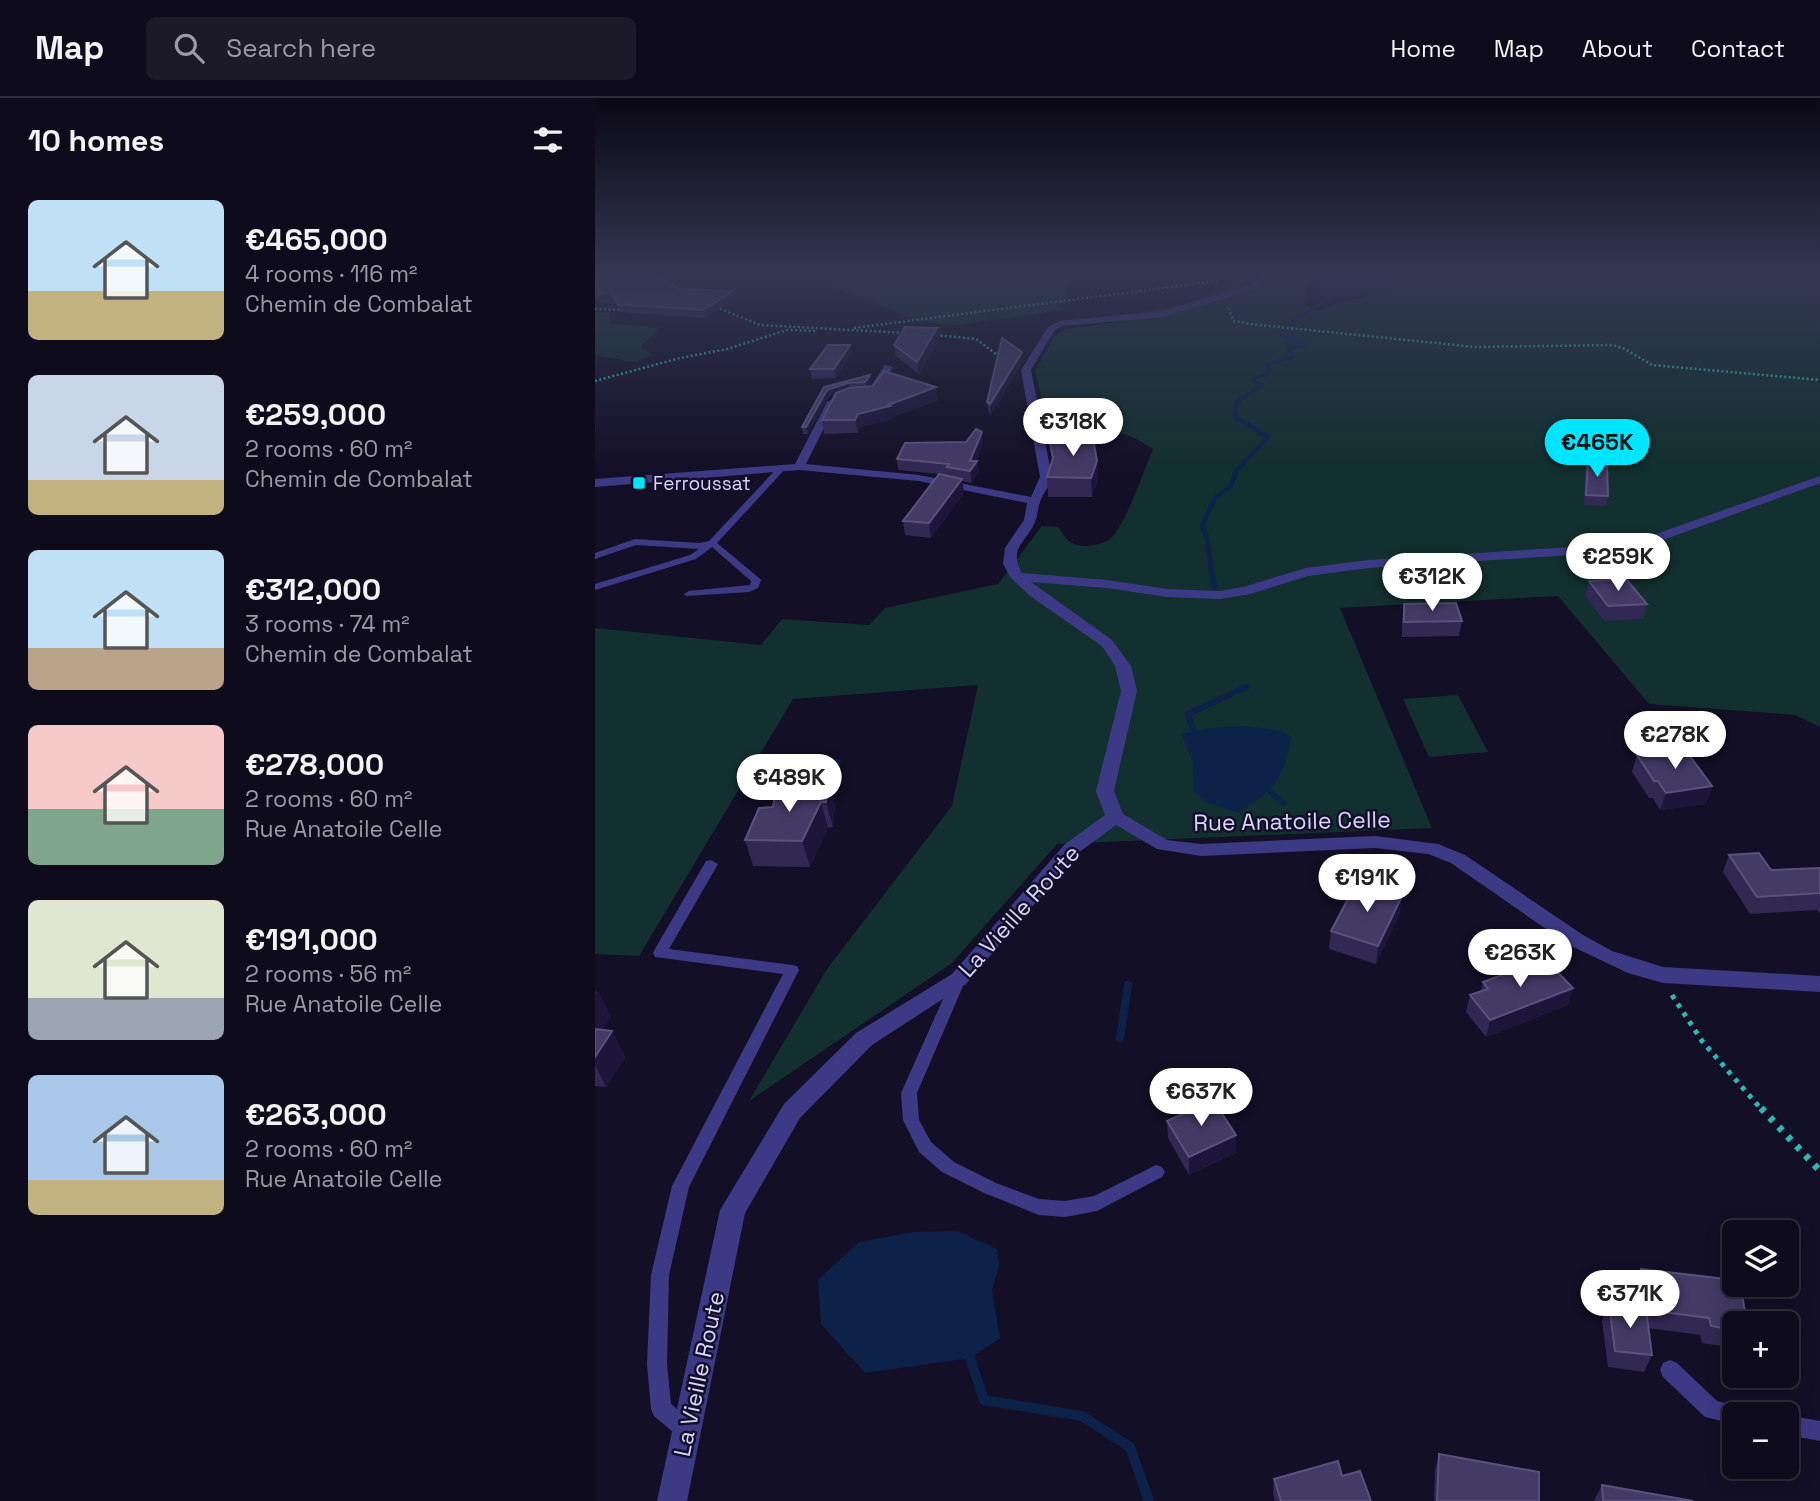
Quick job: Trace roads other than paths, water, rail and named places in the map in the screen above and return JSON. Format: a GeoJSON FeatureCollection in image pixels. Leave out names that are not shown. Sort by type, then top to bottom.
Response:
{"type":"FeatureCollection","features":[{"type":"Feature","properties":{"kind":"street"},"geometry":{"type":"LineString","coordinates":[[1045,338],[1026,370],[1046,477],[1043,488],[1034,501],[1030,520],[1011,548],[1010,564],[1017,577],[1035,593],[1107,643],[1123,666],[1129,691],[1105,791],[1115,817]]}},
{"type":"Feature","properties":{"kind":"street"},"geometry":{"type":"LineString","coordinates":[[861,395],[871,394],[888,367]]}},
{"type":"Feature","properties":{"kind":"street"},"geometry":{"type":"LineString","coordinates":[[799,467],[833,401],[842,398]]}},
{"type":"Feature","properties":{"kind":"street"},"geometry":{"type":"LineString","coordinates":[[595,483],[799,467],[919,478],[1034,501]]}},
{"type":"Feature","properties":{"kind":"street"},"geometry":{"type":"LineString","coordinates":[[1017,577],[1094,583],[1167,593],[1220,595],[1245,591],[1306,572],[1368,564],[1587,550],[1659,537],[1820,479]]}},
{"type":"Feature","properties":{"kind":"street","name":"La Vieille Route"},"geometry":{"type":"LineString","coordinates":[[672,1501],[733,1210],[792,1111],[864,1039],[959,979],[1071,849],[1115,817]]}},
{"type":"Feature","properties":{"kind":"street","name":"Rue Anatoile Celle"},"geometry":{"type":"LineString","coordinates":[[1115,817],[1163,845],[1201,850],[1375,842],[1431,848],[1458,859],[1576,940],[1635,968],[1663,975],[1820,985]]}},
{"type":"Feature","properties":{"kind":"lane"},"geometry":{"type":"LineString","coordinates":[[595,587],[693,557],[712,543],[783,467]]}},
{"type":"Feature","properties":{"kind":"lane"},"geometry":{"type":"LineString","coordinates":[[595,556],[635,542],[700,546],[712,543]]}},
{"type":"Feature","properties":{"kind":"lane"},"geometry":{"type":"LineString","coordinates":[[689,594],[749,589],[755,586],[756,580],[712,543]]}},
{"type":"Feature","properties":{"kind":"lane"},"geometry":{"type":"LineString","coordinates":[[687,1432],[661,1409],[657,1364],[660,1275],[681,1186],[792,970],[660,953],[711,864]]}},
{"type":"Feature","properties":{"kind":"lane"},"geometry":{"type":"LineString","coordinates":[[959,979],[909,1093],[911,1120],[925,1147],[948,1167],[1039,1208],[1065,1209],[1097,1203],[1156,1172]]}},
{"type":"Feature","properties":{"kind":"lane"},"geometry":{"type":"LineString","coordinates":[[1670,1370],[1712,1410],[1722,1412]]}},
{"type":"Feature","properties":{"kind":"lane"},"geometry":{"type":"LineString","coordinates":[[1799,1427],[1820,1431]]}},
{"type":"Feature","properties":{"kind":"water"},"geometry":{"type":"Polygon","coordinates":[[[1243,726],[1279,730],[1291,736],[1281,774],[1269,790],[1239,813],[1205,802],[1194,791],[1193,762],[1181,734],[1203,729],[1243,726]]]}},
{"type":"Feature","properties":{"kind":"water"},"geometry":{"type":"Polygon","coordinates":[[[841,759],[837,790],[816,792],[820,761],[841,759]]]}},
{"type":"Feature","properties":{"kind":"water"},"geometry":{"type":"Polygon","coordinates":[[[957,1231],[997,1249],[999,1266],[992,1290],[1000,1338],[970,1358],[865,1373],[821,1324],[818,1280],[859,1242],[914,1232],[957,1231]]]}},
{"type":"Feature","properties":{"kind":"waterway"},"geometry":{"type":"LineString","coordinates":[[1236,408],[1237,402],[1262,385],[1254,381],[1256,377],[1268,374],[1270,367],[1266,364],[1291,358],[1294,356],[1287,349],[1306,345],[1289,338]]}},
{"type":"Feature","properties":{"kind":"waterway"},"geometry":{"type":"LineString","coordinates":[[1213,582],[1207,537],[1202,526],[1215,498],[1231,486],[1236,471],[1268,437],[1235,417],[1236,406]]}},
{"type":"Feature","properties":{"kind":"waterway"},"geometry":{"type":"LineString","coordinates":[[1213,580],[1214,587]]}},
{"type":"Feature","properties":{"kind":"waterway"},"geometry":{"type":"LineString","coordinates":[[1198,735],[1193,730],[1188,714],[1248,686]]}},
{"type":"Feature","properties":{"kind":"waterway"},"geometry":{"type":"LineString","coordinates":[[1263,785],[1283,803]]}},
{"type":"Feature","properties":{"kind":"waterway"},"geometry":{"type":"LineString","coordinates":[[1120,1038],[1128,985]]}},
{"type":"Feature","properties":{"kind":"waterway"},"geometry":{"type":"LineString","coordinates":[[971,1351],[970,1358],[984,1400],[1082,1416],[1130,1447],[1149,1501]]}},
{"type":"Feature","properties":{"kind":"place","name":"Ferroussat"},"geometry":{"type":"Point","coordinates":[639,483]}}]}
